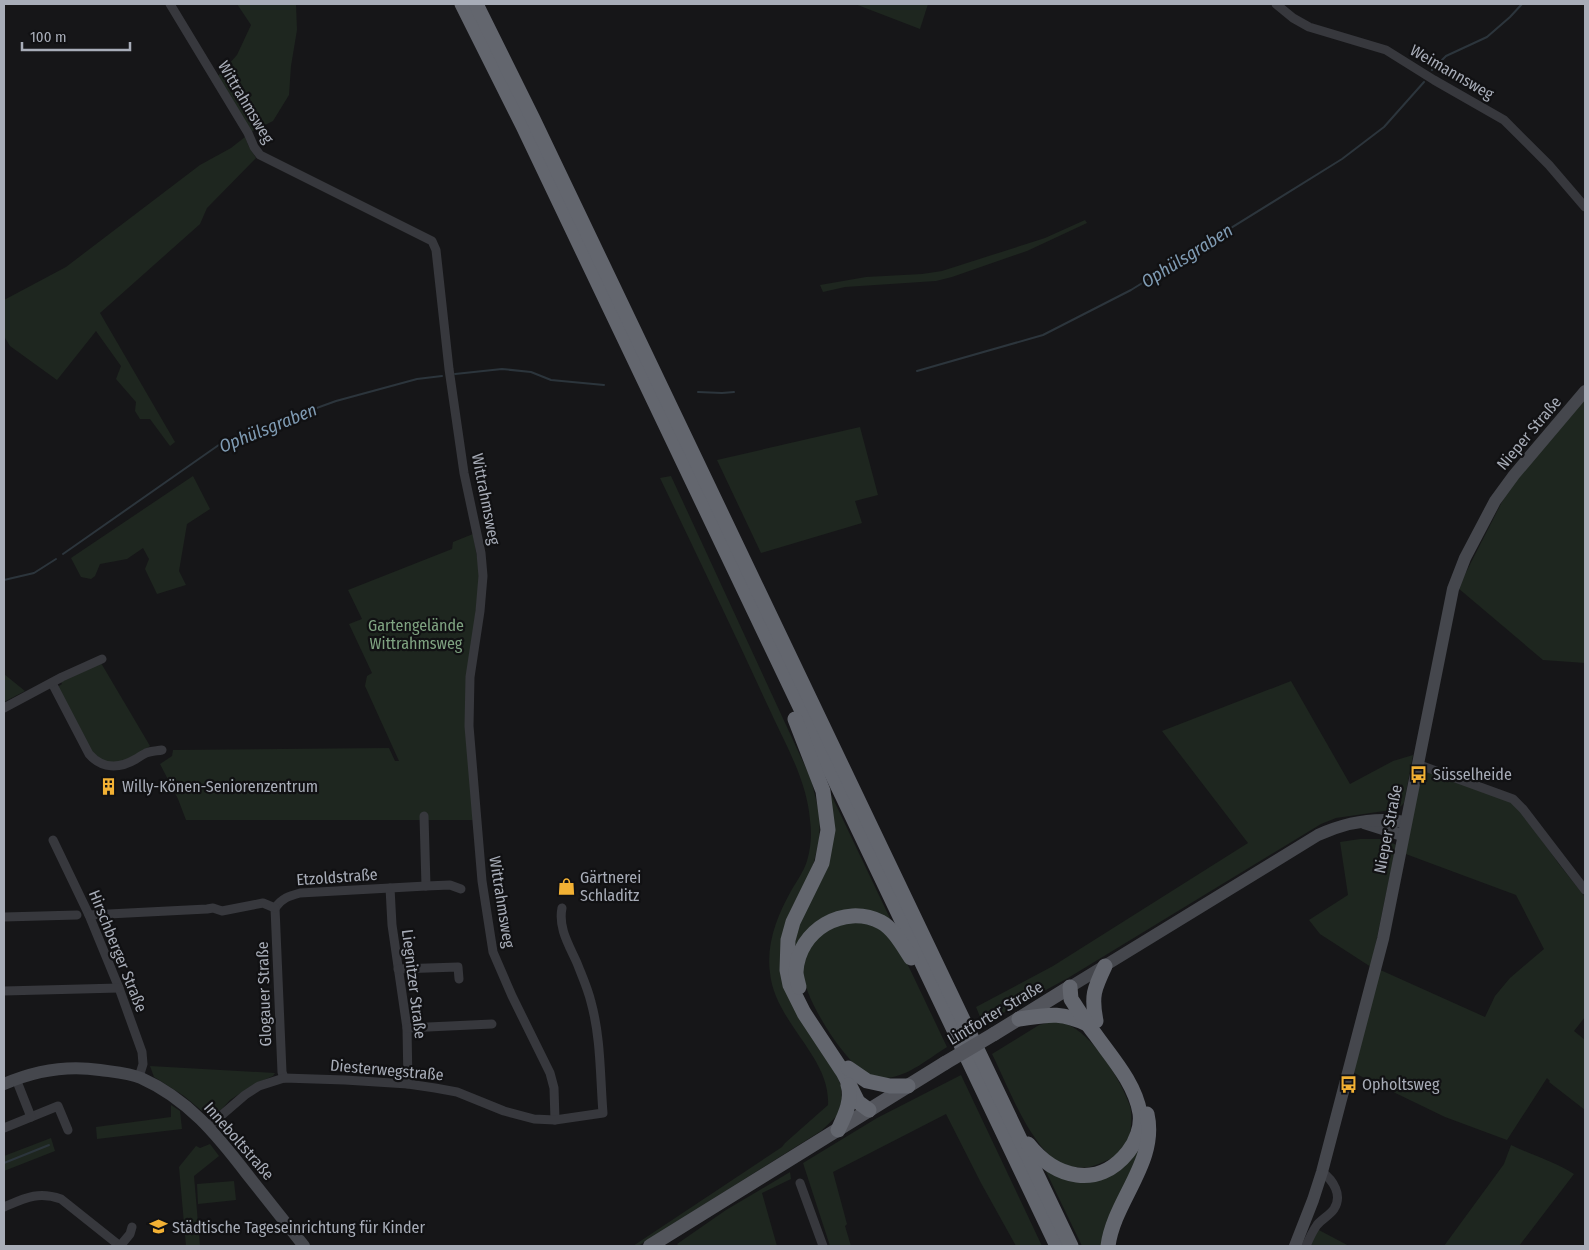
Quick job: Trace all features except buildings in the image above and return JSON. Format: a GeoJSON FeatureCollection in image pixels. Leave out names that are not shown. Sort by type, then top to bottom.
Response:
{"type":"FeatureCollection","features":[{"type":"Feature","properties":{"kind":"highway"},"geometry":{"type":"LineString","coordinates":[[462,4],[523,126],[1057,1246]]}},
{"type":"Feature","properties":{"kind":"highway"},"geometry":{"type":"LineString","coordinates":[[476,4],[1071,1246]]}},
{"type":"Feature","properties":{"kind":"highway"},"geometry":{"type":"LineString","coordinates":[[748,599],[754,623],[823,790],[827,821],[826,845],[819,870],[791,931],[786,954],[790,985],[804,1013],[845,1070],[849,1090],[848,1106],[838,1130]]}},
{"type":"Feature","properties":{"kind":"highway"},"geometry":{"type":"LineString","coordinates":[[869,1110],[858,1102],[845,1070],[808,1010],[800,993],[796,972],[799,956],[806,941],[815,930],[827,922],[844,916],[866,916],[883,923],[896,936],[911,958],[932,996],[950,1023]]}},
{"type":"Feature","properties":{"kind":"highway"},"geometry":{"type":"LineString","coordinates":[[1012,1123],[1038,1156],[1057,1170],[1069,1174],[1094,1175],[1107,1170],[1120,1162],[1136,1141],[1140,1115],[1137,1101],[1123,1072],[1092,1023],[1095,988],[1105,966]]}},
{"type":"Feature","properties":{"kind":"highway"},"geometry":{"type":"LineString","coordinates":[[1070,987],[1071,999],[1092,1023],[1135,1084],[1143,1100],[1148,1117],[1145,1156],[1115,1217],[1108,1246]]}},
{"type":"Feature","properties":{"kind":"highway"},"geometry":{"type":"LineString","coordinates":[[1019,1019],[1060,1014],[1092,1023]]}},
{"type":"Feature","properties":{"kind":"highway"},"geometry":{"type":"LineString","coordinates":[[845,1070],[867,1081],[890,1086],[908,1086]]}},
{"type":"Feature","properties":{"kind":"main road","name":"Nieper Straße"},"geometry":{"type":"LineString","coordinates":[[1295,1246],[1322,1172],[1381,946],[1453,589],[1465,558],[1495,501],[1514,475],[1585,391]]}},
{"type":"Feature","properties":{"kind":"main road","name":"Lintforter Straße"},"geometry":{"type":"LineString","coordinates":[[650,1246],[1318,835],[1333,828],[1380,819],[1405,822]]}},
{"type":"Feature","properties":{"kind":"main road","name":"Lintforter Straße"},"geometry":{"type":"LineString","coordinates":[[1363,822],[1402,835]]}},
{"type":"Feature","properties":{"kind":"main road","name":"Inneboltstraße"},"geometry":{"type":"LineString","coordinates":[[10,1082],[29,1074],[73,1068],[90,1068],[140,1077],[176,1098],[209,1126],[304,1246]]}},
{"type":"Feature","properties":{"kind":"street","name":"Wittrahmsweg"},"geometry":{"type":"LineString","coordinates":[[170,4],[260,155],[432,240],[436,250],[449,369],[464,473],[481,553],[483,576],[470,677],[469,726],[482,881],[494,952],[512,996],[550,1073],[554,1088],[555,1120]]}},
{"type":"Feature","properties":{"kind":"street","name":"Weimannsweg"},"geometry":{"type":"LineString","coordinates":[[1276,4],[1293,18],[1310,27],[1386,50],[1504,120],[1549,165],[1585,207]]}},
{"type":"Feature","properties":{"kind":"street"},"geometry":{"type":"LineString","coordinates":[[4,708],[102,659]]}},
{"type":"Feature","properties":{"kind":"street"},"geometry":{"type":"LineString","coordinates":[[52,683],[89,754],[95,761],[104,765],[114,766],[135,760],[145,754],[162,750]]}},
{"type":"Feature","properties":{"kind":"street"},"geometry":{"type":"LineString","coordinates":[[1417,764],[1513,799],[1585,890]]}},
{"type":"Feature","properties":{"kind":"street"},"geometry":{"type":"LineString","coordinates":[[424,816],[426,886]]}},
{"type":"Feature","properties":{"kind":"street","name":"Hirschberger Straße"},"geometry":{"type":"LineString","coordinates":[[53,840],[120,988],[142,1052],[143,1064],[140,1077]]}},
{"type":"Feature","properties":{"kind":"street","name":"Etzoldstraße"},"geometry":{"type":"LineString","coordinates":[[275,908],[288,896],[300,893],[450,885],[461,889]]}},
{"type":"Feature","properties":{"kind":"street","name":"Liegnitzer Straße"},"geometry":{"type":"LineString","coordinates":[[390,888],[392,925],[407,1028],[408,1084]]}},
{"type":"Feature","properties":{"kind":"street"},"geometry":{"type":"LineString","coordinates":[[88,915],[213,908],[222,911],[262,903],[275,908]]}},
{"type":"Feature","properties":{"kind":"street","name":"Glogauer Straße"},"geometry":{"type":"LineString","coordinates":[[275,908],[282,1072],[284,1078]]}},
{"type":"Feature","properties":{"kind":"street","name":"Diesterwegstraße"},"geometry":{"type":"LineString","coordinates":[[209,1126],[245,1095],[259,1086],[284,1078],[408,1084],[457,1092],[504,1111],[534,1119],[555,1120],[603,1113],[597,1030],[592,1003],[579,968],[565,939],[560,917],[562,908]]}},
{"type":"Feature","properties":{"kind":"street"},"geometry":{"type":"LineString","coordinates":[[4,917],[77,915]]}},
{"type":"Feature","properties":{"kind":"street"},"geometry":{"type":"LineString","coordinates":[[398,969],[458,967],[459,979]]}},
{"type":"Feature","properties":{"kind":"street"},"geometry":{"type":"LineString","coordinates":[[4,991],[120,988]]}},
{"type":"Feature","properties":{"kind":"street"},"geometry":{"type":"LineString","coordinates":[[407,1028],[492,1024]]}},
{"type":"Feature","properties":{"kind":"street","name":"Inneboltstraße"},"geometry":{"type":"LineString","coordinates":[[10,1082],[31,1116]]}},
{"type":"Feature","properties":{"kind":"street"},"geometry":{"type":"LineString","coordinates":[[4,1128],[58,1106],[68,1130]]}},
{"type":"Feature","properties":{"kind":"street"},"geometry":{"type":"LineString","coordinates":[[1306,1246],[1317,1226],[1334,1209],[1338,1200],[1332,1180],[1322,1172]]}},
{"type":"Feature","properties":{"kind":"street"},"geometry":{"type":"LineString","coordinates":[[800,1183],[823,1246]]}},
{"type":"Feature","properties":{"kind":"street"},"geometry":{"type":"LineString","coordinates":[[4,1207],[34,1195],[61,1198],[120,1246],[130,1234],[132,1227]]}},
{"type":"Feature","properties":{"kind":"green space"},"geometry":{"type":"Polygon","coordinates":[[[237,4],[296,4],[297,30],[291,66],[289,95],[273,121],[251,132],[217,77],[237,55],[251,25],[237,4]]]}},
{"type":"Feature","properties":{"kind":"green space"},"geometry":{"type":"Polygon","coordinates":[[[855,4],[928,4],[920,29],[855,4]]]}},
{"type":"Feature","properties":{"kind":"green space"},"geometry":{"type":"Polygon","coordinates":[[[245,137],[256,158],[207,208],[200,224],[100,313],[175,442],[170,446],[150,419],[140,419],[135,411],[136,402],[116,379],[121,366],[96,331],[57,380],[10,346],[4,336],[4,300],[66,267],[200,165],[231,148],[245,137]]]}},
{"type":"Feature","properties":{"kind":"green space"},"geometry":{"type":"Polygon","coordinates":[[[1085,220],[1087,223],[1027,251],[936,281],[845,287],[823,292],[820,285],[866,277],[942,271],[1045,238],[1085,220]]]}},
{"type":"Feature","properties":{"kind":"green space"},"geometry":{"type":"Polygon","coordinates":[[[1585,397],[1585,663],[1543,660],[1458,588],[1509,488],[1585,397]]]}},
{"type":"Feature","properties":{"kind":"green space"},"geometry":{"type":"Polygon","coordinates":[[[860,427],[878,495],[855,501],[862,523],[761,553],[717,460],[860,427]]]}},
{"type":"Feature","properties":{"kind":"green space"},"geometry":{"type":"Polygon","coordinates":[[[193,476],[210,509],[187,524],[179,571],[186,585],[157,594],[145,569],[149,559],[143,548],[127,559],[100,564],[95,576],[91,579],[81,577],[71,558],[193,476]]]}},
{"type":"Feature","properties":{"kind":"green space"},"geometry":{"type":"Polygon","coordinates":[[[671,476],[811,779],[820,816],[819,841],[814,862],[781,947],[781,971],[838,1078],[841,1086],[842,1101],[838,1115],[821,1131],[638,1246],[633,1246],[782,1147],[828,1105],[827,1088],[821,1071],[782,1008],[774,991],[769,962],[771,941],[777,920],[807,861],[811,840],[808,805],[799,775],[787,746],[660,478],[671,476]]]}},
{"type":"Feature","properties":{"kind":"green space","name":"Gartengelände Wittrahmsweg"},"geometry":{"type":"Polygon","coordinates":[[[473,534],[479,569],[479,584],[468,676],[473,820],[186,820],[178,799],[160,764],[172,756],[173,750],[389,748],[395,761],[399,761],[365,686],[367,676],[372,673],[349,624],[362,619],[348,590],[452,549],[453,542],[473,534]]]}},
{"type":"Feature","properties":{"kind":"green space"},"geometry":{"type":"Polygon","coordinates":[[[101,663],[150,746],[135,756],[114,764],[104,762],[92,752],[58,689],[62,684],[61,682],[101,663]]]}},
{"type":"Feature","properties":{"kind":"green space"},"geometry":{"type":"Polygon","coordinates":[[[4,674],[25,691],[4,702],[4,674]]]}},
{"type":"Feature","properties":{"kind":"green space"},"geometry":{"type":"Polygon","coordinates":[[[1291,681],[1350,784],[1393,761],[1413,755],[1404,803],[1398,809],[1336,818],[1321,824],[1068,978],[983,1024],[976,1007],[1053,966],[1248,843],[1162,731],[1291,681]]]}},
{"type":"Feature","properties":{"kind":"green space"},"geometry":{"type":"Polygon","coordinates":[[[1421,770],[1507,799],[1520,810],[1585,897],[1585,1017],[1574,1031],[1585,1040],[1585,1110],[1549,1082],[1547,1078],[1507,1140],[1445,1117],[1352,1072],[1376,968],[1485,1017],[1495,996],[1510,978],[1544,949],[1516,895],[1403,853],[1421,770]]]}},
{"type":"Feature","properties":{"kind":"green space"},"geometry":{"type":"Polygon","coordinates":[[[827,786],[896,931],[883,920],[825,918],[792,984],[790,941],[819,878],[827,786]]]}},
{"type":"Feature","properties":{"kind":"green space"},"geometry":{"type":"Polygon","coordinates":[[[1360,839],[1385,839],[1396,845],[1371,967],[1320,934],[1309,920],[1348,895],[1340,842],[1360,839]]]}},
{"type":"Feature","properties":{"kind":"green space"},"geometry":{"type":"Polygon","coordinates":[[[862,922],[878,928],[892,939],[906,961],[947,1047],[911,1070],[895,1077],[887,1078],[867,1073],[846,1055],[826,1028],[805,985],[803,974],[804,960],[813,941],[829,927],[862,922]]]}},
{"type":"Feature","properties":{"kind":"green space"},"geometry":{"type":"Polygon","coordinates":[[[1051,1022],[1064,1023],[1086,1037],[1113,1071],[1130,1106],[1131,1127],[1125,1147],[1115,1156],[1093,1166],[1082,1168],[1065,1165],[1050,1156],[1024,1121],[992,1054],[1039,1025],[1051,1022]]]}},
{"type":"Feature","properties":{"kind":"green space"},"geometry":{"type":"Polygon","coordinates":[[[150,1066],[275,1073],[273,1076],[253,1085],[230,1100],[219,1112],[210,1114],[202,1111],[184,1096],[154,1077],[150,1066]]]}},
{"type":"Feature","properties":{"kind":"green space"},"geometry":{"type":"Polygon","coordinates":[[[961,1075],[1042,1246],[1016,1246],[946,1114],[833,1172],[851,1246],[830,1246],[803,1163],[877,1118],[961,1075]]]}},
{"type":"Feature","properties":{"kind":"green space"},"geometry":{"type":"Polygon","coordinates":[[[171,1105],[180,1111],[182,1129],[97,1139],[96,1127],[171,1117],[171,1105]]]}},
{"type":"Feature","properties":{"kind":"green space"},"geometry":{"type":"Polygon","coordinates":[[[1146,1135],[1104,1246],[1082,1246],[1041,1161],[1086,1179],[1146,1135]]]}},
{"type":"Feature","properties":{"kind":"green space"},"geometry":{"type":"Polygon","coordinates":[[[51,1138],[55,1151],[4,1171],[4,1156],[51,1138]]]}},
{"type":"Feature","properties":{"kind":"green space"},"geometry":{"type":"Polygon","coordinates":[[[210,1144],[219,1156],[194,1176],[200,1246],[186,1246],[179,1167],[196,1146],[200,1148],[210,1144]]]}},
{"type":"Feature","properties":{"kind":"green space"},"geometry":{"type":"Polygon","coordinates":[[[1511,1145],[1574,1174],[1519,1246],[1444,1246],[1504,1164],[1511,1145]]]}},
{"type":"Feature","properties":{"kind":"green space"},"geometry":{"type":"Polygon","coordinates":[[[790,1172],[791,1179],[762,1193],[777,1246],[679,1246],[677,1244],[726,1210],[790,1172]]]}},
{"type":"Feature","properties":{"kind":"green space"},"geometry":{"type":"Polygon","coordinates":[[[234,1181],[236,1200],[198,1204],[197,1184],[234,1181]]]}},
{"type":"Feature","properties":{"kind":"green space"},"geometry":{"type":"Polygon","coordinates":[[[1317,1229],[1349,1246],[1310,1246],[1317,1229]]]}},
{"type":"Feature","properties":{"kind":"waterway","name":"Ophülsgraben"},"geometry":{"type":"LineString","coordinates":[[1432,70],[1446,56],[1487,37],[1522,4]]}},
{"type":"Feature","properties":{"kind":"waterway","name":"Ophülsgraben"},"geometry":{"type":"LineString","coordinates":[[917,371],[1043,335],[1131,290],[1342,159],[1384,127],[1424,82]]}},
{"type":"Feature","properties":{"kind":"waterway","name":"Ophülsgraben"},"geometry":{"type":"LineString","coordinates":[[455,374],[502,369],[531,372],[551,380],[604,385]]}},
{"type":"Feature","properties":{"kind":"waterway","name":"Ophülsgraben"},"geometry":{"type":"LineString","coordinates":[[63,554],[223,442],[336,401],[417,379],[442,376]]}},
{"type":"Feature","properties":{"kind":"waterway","name":"Ophülsgraben"},"geometry":{"type":"LineString","coordinates":[[698,392],[734,392]]}},
{"type":"Feature","properties":{"kind":"waterway","name":"Ophülsgraben"},"geometry":{"type":"LineString","coordinates":[[4,580],[34,573],[56,559]]}},
{"type":"Feature","properties":{"kind":"waterway"},"geometry":{"type":"LineString","coordinates":[[4,1163],[49,1145]]}},
{"type":"Feature","properties":{"kind":"place","name":"Süsselheide"},"geometry":{"type":"Point","coordinates":[1419,774]}},
{"type":"Feature","properties":{"kind":"place","name":"Willy-Könen-Seniorenzentrum"},"geometry":{"type":"Point","coordinates":[108,786]}},
{"type":"Feature","properties":{"kind":"place","name":"Gärtnerei Schladitz"},"geometry":{"type":"Point","coordinates":[566,886]}},
{"type":"Feature","properties":{"kind":"place","name":"Opholtsweg"},"geometry":{"type":"Point","coordinates":[1348,1084]}},
{"type":"Feature","properties":{"kind":"place","name":"Städtische Tageseinrichtung für Kinder"},"geometry":{"type":"Point","coordinates":[158,1227]}}]}
